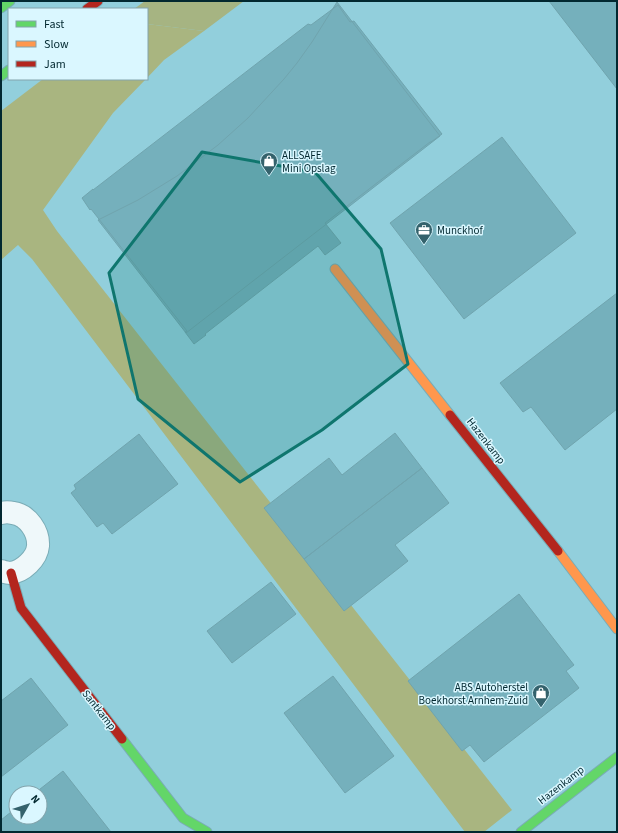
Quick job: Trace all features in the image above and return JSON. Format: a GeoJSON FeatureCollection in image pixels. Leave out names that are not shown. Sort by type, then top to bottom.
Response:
{"type":"FeatureCollection","features":[{"type":"Feature","properties":{"kind":"main road"},"geometry":{"type":"LineString","coordinates":[[1,8],[10,1]]}},
{"type":"Feature","properties":{"kind":"main road"},"geometry":{"type":"LineString","coordinates":[[88,8],[98,1]]}},
{"type":"Feature","properties":{"kind":"main road","name":"Hazenkamp"},"geometry":{"type":"LineString","coordinates":[[335,269],[558,551],[617,629]]}},
{"type":"Feature","properties":{"kind":"main road","name":"Santkamp"},"geometry":{"type":"LineString","coordinates":[[6,572],[21,608],[183,818],[207,832]]}},
{"type":"Feature","properties":{"kind":"main road","name":"Hazenkamp"},"geometry":{"type":"LineString","coordinates":[[520,832],[617,757]]}},
{"type":"Feature","properties":{"kind":"street","name":"Santkamp"},"geometry":{"type":"LineString","coordinates":[[1,513],[18,514],[29,521],[36,533],[38,546],[33,559],[23,568],[6,572]]}},
{"type":"Feature","properties":{"kind":"highlighted area"},"geometry":{"type":"Polygon","coordinates":[[[202,152],[315,172],[381,249],[408,364],[322,430],[240,482],[138,399],[109,273],[202,152]]]}},
{"type":"Feature","properties":{"kind":"green space"},"geometry":{"type":"Polygon","coordinates":[[[145,1],[244,1],[204,31],[148,24],[148,8],[135,8],[145,1]]]}},
{"type":"Feature","properties":{"kind":"green space"},"geometry":{"type":"Polygon","coordinates":[[[148,24],[204,31],[164,60],[148,77],[148,24]]]}},
{"type":"Feature","properties":{"kind":"green space"},"geometry":{"type":"Polygon","coordinates":[[[42,80],[145,80],[113,113],[43,210],[57,231],[512,810],[484,832],[465,832],[32,259],[18,245],[1,260],[1,111],[42,80]]]}},
{"type":"Feature","properties":{"kind":"building"},"geometry":{"type":"Polygon","coordinates":[[[549,1],[617,1],[617,89],[549,1]]]}},
{"type":"Feature","properties":{"kind":"building"},"geometry":{"type":"Polygon","coordinates":[[[337,2],[440,136],[186,333],[98,220],[138,200],[177,176],[218,145],[248,118],[297,63],[337,2]]]}},
{"type":"Feature","properties":{"kind":"building"},"geometry":{"type":"Polygon","coordinates":[[[338,5],[350,22],[354,21],[442,134],[325,223],[341,243],[325,255],[318,246],[194,344],[185,332],[187,331],[82,198],[308,24],[311,25],[338,5]]]}},
{"type":"Feature","properties":{"kind":"building"},"geometry":{"type":"Polygon","coordinates":[[[502,137],[576,233],[464,319],[390,223],[502,137]]]}},
{"type":"Feature","properties":{"kind":"building"},"geometry":{"type":"Polygon","coordinates":[[[617,293],[617,409],[565,450],[531,407],[523,412],[500,383],[617,293]]]}},
{"type":"Feature","properties":{"kind":"building"},"geometry":{"type":"Polygon","coordinates":[[[395,433],[422,468],[304,559],[264,508],[329,458],[342,475],[395,433]]]}},
{"type":"Feature","properties":{"kind":"building"},"geometry":{"type":"Polygon","coordinates":[[[139,434],[178,484],[112,534],[103,523],[97,527],[71,493],[76,489],[74,485],[139,434]]]}},
{"type":"Feature","properties":{"kind":"building"},"geometry":{"type":"Polygon","coordinates":[[[422,468],[449,503],[395,545],[408,561],[344,611],[304,559],[422,468]]]}},
{"type":"Feature","properties":{"kind":"building"},"geometry":{"type":"Polygon","coordinates":[[[271,582],[296,614],[232,663],[207,631],[271,582]]]}},
{"type":"Feature","properties":{"kind":"building"},"geometry":{"type":"Polygon","coordinates":[[[519,594],[574,665],[566,671],[579,688],[484,762],[470,745],[462,751],[408,681],[519,594]]]}},
{"type":"Feature","properties":{"kind":"building"},"geometry":{"type":"Polygon","coordinates":[[[333,676],[394,756],[345,793],[284,713],[333,676]]]}},
{"type":"Feature","properties":{"kind":"building"},"geometry":{"type":"Polygon","coordinates":[[[31,678],[68,725],[1,777],[1,701],[31,678]]]}},
{"type":"Feature","properties":{"kind":"building"},"geometry":{"type":"Polygon","coordinates":[[[63,771],[111,832],[1,832],[1,820],[8,814],[8,825],[48,825],[48,785],[45,785],[63,771]]]}},
{"type":"Feature","properties":{"kind":"traffic: fast"},"geometry":{"type":"LineString","coordinates":[[1,8],[10,1]]}},
{"type":"Feature","properties":{"kind":"traffic: fast"},"geometry":{"type":"LineString","coordinates":[[1,76],[8,71]]}},
{"type":"Feature","properties":{"kind":"traffic: fast"},"geometry":{"type":"LineString","coordinates":[[122,739],[183,818],[207,832]]}},
{"type":"Feature","properties":{"kind":"traffic: fast"},"geometry":{"type":"LineString","coordinates":[[521,832],[617,757]]}},
{"type":"Feature","properties":{"kind":"traffic: slow"},"geometry":{"type":"LineString","coordinates":[[335,269],[450,415]]}},
{"type":"Feature","properties":{"kind":"traffic: slow"},"geometry":{"type":"LineString","coordinates":[[558,551],[617,629]]}},
{"type":"Feature","properties":{"kind":"traffic: jam"},"geometry":{"type":"LineString","coordinates":[[88,8],[98,1]]}},
{"type":"Feature","properties":{"kind":"traffic: jam"},"geometry":{"type":"LineString","coordinates":[[450,415],[558,551]]}},
{"type":"Feature","properties":{"kind":"traffic: jam"},"geometry":{"type":"LineString","coordinates":[[11,573],[21,608],[122,739]]}},
{"type":"Feature","properties":{"kind":"place","name":"ALLSAFE Mini Opslag"},"geometry":{"type":"Point","coordinates":[269,176]}},
{"type":"Feature","properties":{"kind":"place","name":"Munckhof"},"geometry":{"type":"Point","coordinates":[424,245]}},
{"type":"Feature","properties":{"kind":"place","name":"ABS Autoherstel Boekhorst Arnhem-Zuid"},"geometry":{"type":"Point","coordinates":[541,708]}}]}
